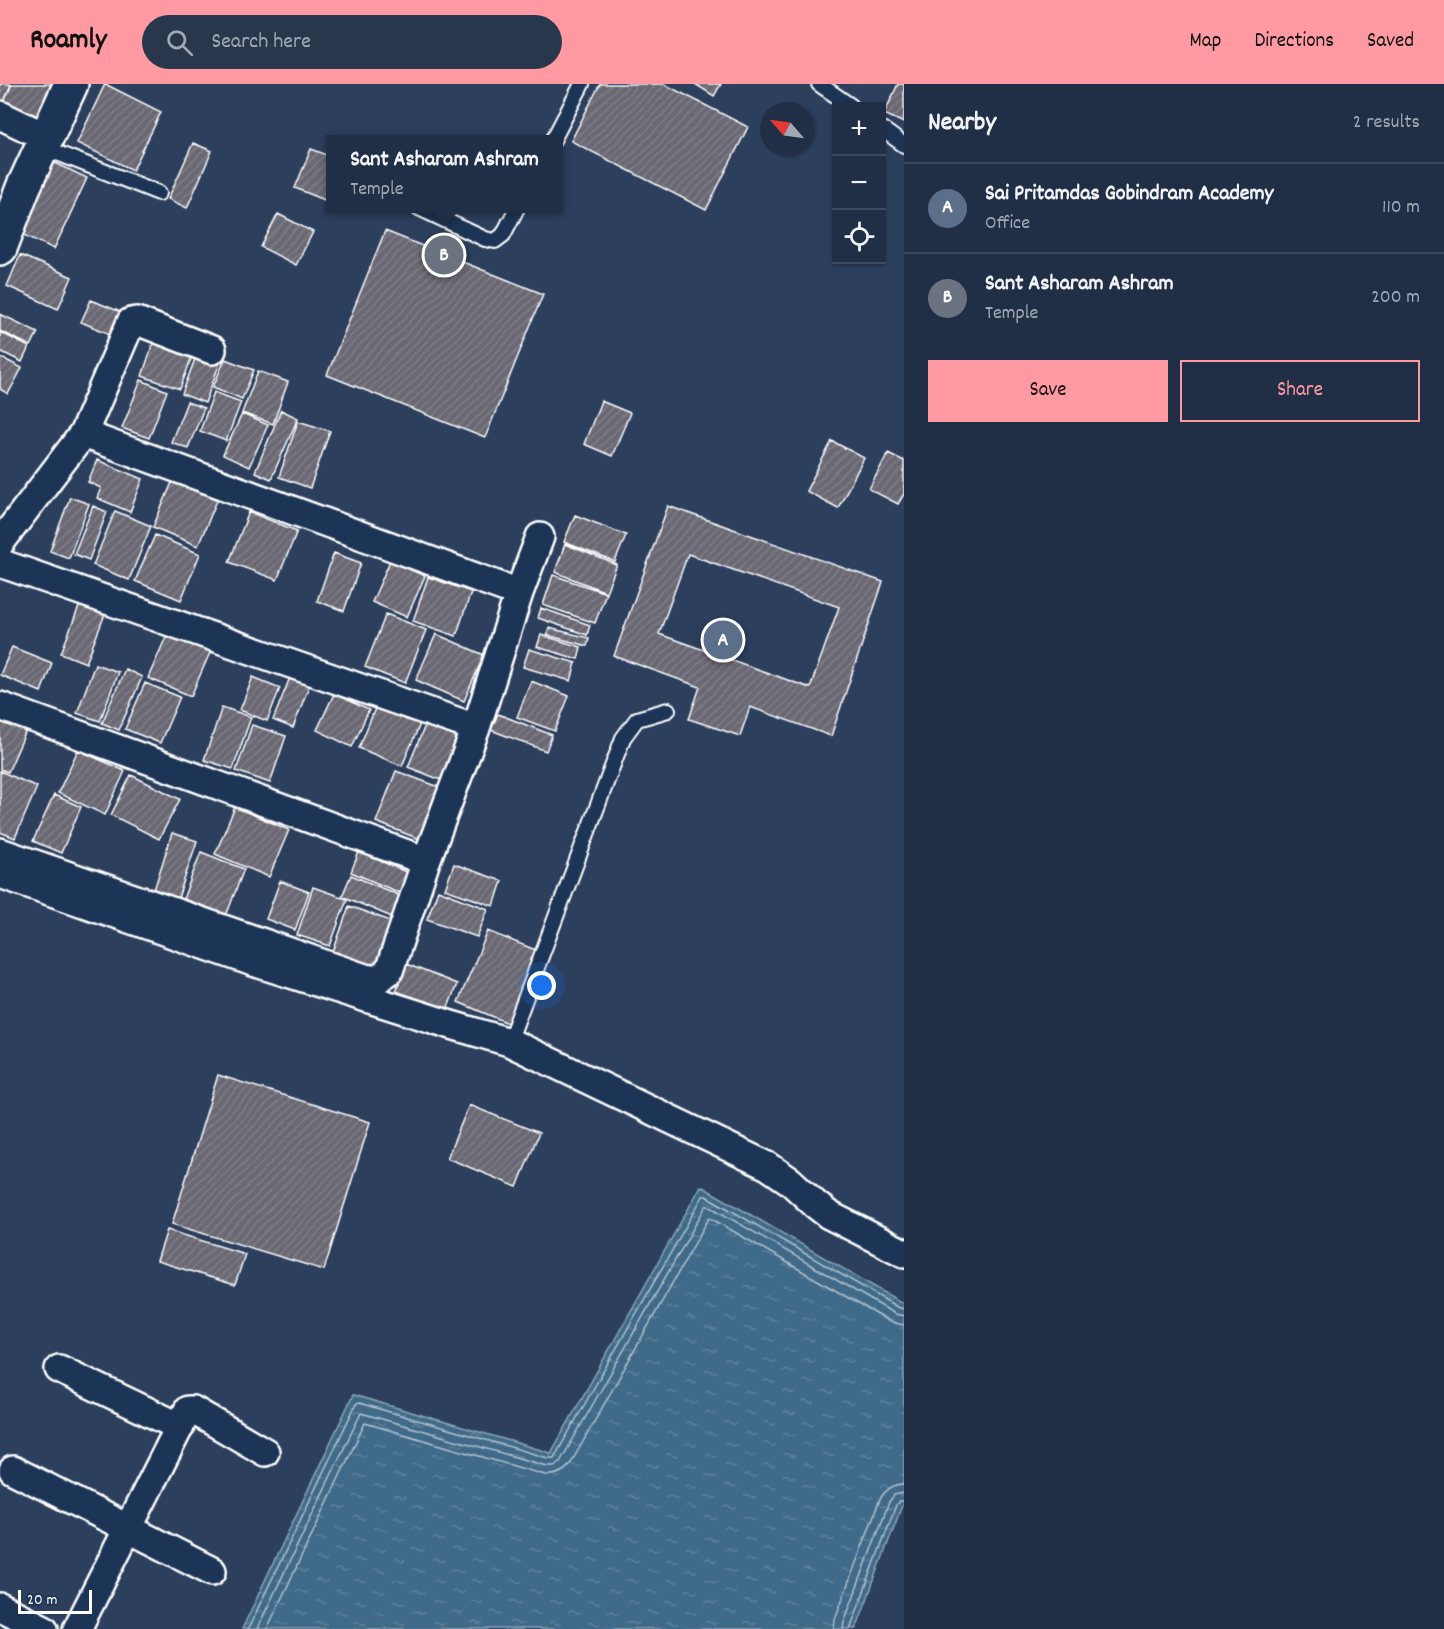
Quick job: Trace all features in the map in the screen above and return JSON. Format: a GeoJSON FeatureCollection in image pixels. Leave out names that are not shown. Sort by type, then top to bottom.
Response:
{"type":"FeatureCollection","features":[{"type":"Feature","properties":{"kind":"street"},"geometry":{"type":"LineString","coordinates":[[2,238],[71,84]]}},
{"type":"Feature","properties":{"kind":"street"},"geometry":{"type":"LineString","coordinates":[[0,115],[44,142]]}},
{"type":"Feature","properties":{"kind":"street"},"geometry":{"type":"LineString","coordinates":[[213,350],[137,321],[131,322],[83,434],[2,564],[476,728]]}},
{"type":"Feature","properties":{"kind":"street"},"geometry":{"type":"LineString","coordinates":[[83,434],[519,593]]}},
{"type":"Feature","properties":{"kind":"street"},"geometry":{"type":"LineString","coordinates":[[0,852],[377,980],[389,971],[426,861],[476,728],[519,593],[540,537]]}},
{"type":"Feature","properties":{"kind":"street"},"geometry":{"type":"LineString","coordinates":[[0,706],[426,861]]}},
{"type":"Feature","properties":{"kind":"street"},"geometry":{"type":"LineString","coordinates":[[0,874],[249,961],[509,1042],[768,1166],[790,1181],[829,1215],[904,1253]]}},
{"type":"Feature","properties":{"kind":"street"},"geometry":{"type":"LineString","coordinates":[[59,1369],[180,1427]]}},
{"type":"Feature","properties":{"kind":"street"},"geometry":{"type":"LineString","coordinates":[[77,1629],[188,1410],[193,1410],[265,1452]]}},
{"type":"Feature","properties":{"kind":"street"},"geometry":{"type":"LineString","coordinates":[[14,1470],[212,1571]]}},
{"type":"Feature","properties":{"kind":"street"},"geometry":{"type":"LineString","coordinates":[[0,1607],[45,1629]]}},
{"type":"Feature","properties":{"kind":"lane"},"geometry":{"type":"LineString","coordinates":[[556,135],[582,84]]}},
{"type":"Feature","properties":{"kind":"lane"},"geometry":{"type":"LineString","coordinates":[[819,84],[845,102]]}},
{"type":"Feature","properties":{"kind":"lane"},"geometry":{"type":"LineString","coordinates":[[886,132],[904,145]]}},
{"type":"Feature","properties":{"kind":"lane"},"geometry":{"type":"LineString","coordinates":[[44,142],[159,193]]}},
{"type":"Feature","properties":{"kind":"lane"},"geometry":{"type":"LineString","coordinates":[[430,213],[485,239],[495,241],[503,235],[514,213]]}},
{"type":"Feature","properties":{"kind":"lane"},"geometry":{"type":"LineString","coordinates":[[509,1042],[623,738],[637,719],[668,710]]}},
{"type":"Feature","properties":{"kind":"water"},"geometry":{"type":"Polygon","coordinates":[[[701,1186],[904,1304],[904,1500],[856,1629],[242,1629],[353,1395],[551,1453],[701,1186]]]}},
{"type":"Feature","properties":{"kind":"building"},"geometry":{"type":"Polygon","coordinates":[[[0,84],[11,84],[4,102],[0,101],[0,84]]]}},
{"type":"Feature","properties":{"kind":"building"},"geometry":{"type":"Polygon","coordinates":[[[12,84],[55,84],[41,118],[4,102],[12,84]]]}},
{"type":"Feature","properties":{"kind":"building"},"geometry":{"type":"Polygon","coordinates":[[[105,84],[161,112],[133,170],[77,143],[105,84]]]}},
{"type":"Feature","properties":{"kind":"building"},"geometry":{"type":"Polygon","coordinates":[[[600,84],[664,84],[748,127],[706,210],[571,141],[600,84]]]}},
{"type":"Feature","properties":{"kind":"building"},"geometry":{"type":"Polygon","coordinates":[[[695,84],[721,84],[714,96],[695,84]]]}},
{"type":"Feature","properties":{"kind":"building"},"geometry":{"type":"Polygon","coordinates":[[[898,84],[904,84],[904,123],[886,115],[886,110],[898,84]]]}},
{"type":"Feature","properties":{"kind":"building"},"geometry":{"type":"Polygon","coordinates":[[[193,143],[212,151],[187,208],[168,199],[193,143]]]}},
{"type":"Feature","properties":{"kind":"building"},"geometry":{"type":"Polygon","coordinates":[[[311,149],[326,155],[326,201],[295,188],[311,149]]]}},
{"type":"Feature","properties":{"kind":"building"},"geometry":{"type":"Polygon","coordinates":[[[51,161],[87,178],[54,249],[18,232],[51,161]]]}},
{"type":"Feature","properties":{"kind":"building"},"geometry":{"type":"Polygon","coordinates":[[[278,214],[313,232],[296,265],[261,247],[278,214]]]}},
{"type":"Feature","properties":{"kind":"building"},"geometry":{"type":"Polygon","coordinates":[[[385,231],[543,294],[485,438],[327,375],[385,231]]]}},
{"type":"Feature","properties":{"kind":"building"},"geometry":{"type":"Polygon","coordinates":[[[20,255],[72,277],[58,309],[7,286],[20,255]]]}},
{"type":"Feature","properties":{"kind":"building"},"geometry":{"type":"Polygon","coordinates":[[[91,300],[123,313],[113,335],[81,322],[91,300]]]}},
{"type":"Feature","properties":{"kind":"building"},"geometry":{"type":"Polygon","coordinates":[[[0,314],[38,332],[31,346],[0,331],[0,314]]]}},
{"type":"Feature","properties":{"kind":"building"},"geometry":{"type":"Polygon","coordinates":[[[0,332],[29,347],[22,362],[0,351],[0,332]]]}},
{"type":"Feature","properties":{"kind":"building"},"geometry":{"type":"Polygon","coordinates":[[[156,335],[195,348],[180,389],[142,376],[156,335]]]}},
{"type":"Feature","properties":{"kind":"building"},"geometry":{"type":"Polygon","coordinates":[[[199,348],[222,357],[205,403],[182,394],[199,348]]]}},
{"type":"Feature","properties":{"kind":"building"},"geometry":{"type":"Polygon","coordinates":[[[0,357],[22,368],[8,394],[0,389],[0,357]]]}},
{"type":"Feature","properties":{"kind":"building"},"geometry":{"type":"Polygon","coordinates":[[[225,359],[254,370],[242,399],[213,387],[225,359]]]}},
{"type":"Feature","properties":{"kind":"building"},"geometry":{"type":"Polygon","coordinates":[[[258,371],[288,382],[273,424],[242,413],[258,371]]]}},
{"type":"Feature","properties":{"kind":"building"},"geometry":{"type":"Polygon","coordinates":[[[141,380],[167,391],[149,438],[122,428],[141,380]]]}},
{"type":"Feature","properties":{"kind":"building"},"geometry":{"type":"Polygon","coordinates":[[[214,392],[241,402],[226,441],[200,431],[214,392]]]}},
{"type":"Feature","properties":{"kind":"building"},"geometry":{"type":"Polygon","coordinates":[[[601,401],[630,413],[612,456],[584,444],[601,401]]]}},
{"type":"Feature","properties":{"kind":"building"},"geometry":{"type":"Polygon","coordinates":[[[187,402],[204,408],[188,448],[171,442],[187,402]]]}},
{"type":"Feature","properties":{"kind":"building"},"geometry":{"type":"Polygon","coordinates":[[[281,410],[298,418],[271,479],[255,472],[281,410]]]}},
{"type":"Feature","properties":{"kind":"building"},"geometry":{"type":"Polygon","coordinates":[[[242,414],[268,425],[249,467],[223,455],[242,414]]]}},
{"type":"Feature","properties":{"kind":"building"},"geometry":{"type":"Polygon","coordinates":[[[298,421],[330,431],[310,488],[279,477],[298,421]]]}},
{"type":"Feature","properties":{"kind":"building"},"geometry":{"type":"Polygon","coordinates":[[[832,441],[864,458],[838,508],[806,491],[832,441]]]}},
{"type":"Feature","properties":{"kind":"building"},"geometry":{"type":"Polygon","coordinates":[[[888,453],[904,461],[904,494],[898,504],[869,489],[888,453]]]}},
{"type":"Feature","properties":{"kind":"building"},"geometry":{"type":"Polygon","coordinates":[[[97,460],[143,479],[130,512],[97,498],[101,488],[88,482],[97,460]]]}},
{"type":"Feature","properties":{"kind":"building"},"geometry":{"type":"Polygon","coordinates":[[[174,478],[218,498],[198,546],[153,527],[174,478]]]}},
{"type":"Feature","properties":{"kind":"building"},"geometry":{"type":"Polygon","coordinates":[[[70,497],[89,504],[69,558],[50,551],[70,497]]]}},
{"type":"Feature","properties":{"kind":"building"},"geometry":{"type":"Polygon","coordinates":[[[93,506],[107,512],[89,560],[74,554],[93,506]]]}},
{"type":"Feature","properties":{"kind":"building"},"geometry":{"type":"Polygon","coordinates":[[[668,506],[883,582],[831,736],[750,707],[740,736],[689,719],[700,687],[614,656],[668,506]],[[688,554],[659,634],[810,688],[839,607],[688,554]]]}},
{"type":"Feature","properties":{"kind":"building"},"geometry":{"type":"Polygon","coordinates":[[[115,511],[151,526],[129,580],[93,565],[115,511]]]}},
{"type":"Feature","properties":{"kind":"building"},"geometry":{"type":"Polygon","coordinates":[[[249,512],[297,531],[277,580],[229,562],[249,512]]]}},
{"type":"Feature","properties":{"kind":"building"},"geometry":{"type":"Polygon","coordinates":[[[575,515],[626,535],[615,562],[564,542],[575,515]]]}},
{"type":"Feature","properties":{"kind":"building"},"geometry":{"type":"Polygon","coordinates":[[[155,535],[200,554],[181,600],[135,581],[155,535]]]}},
{"type":"Feature","properties":{"kind":"building"},"geometry":{"type":"Polygon","coordinates":[[[565,544],[617,565],[606,592],[555,572],[565,544]]]}},
{"type":"Feature","properties":{"kind":"building"},"geometry":{"type":"Polygon","coordinates":[[[334,553],[361,563],[344,611],[317,601],[334,553]]]}},
{"type":"Feature","properties":{"kind":"building"},"geometry":{"type":"Polygon","coordinates":[[[390,561],[425,576],[407,617],[372,602],[390,561]]]}},
{"type":"Feature","properties":{"kind":"building"},"geometry":{"type":"Polygon","coordinates":[[[553,575],[606,593],[595,623],[543,605],[553,575]]]}},
{"type":"Feature","properties":{"kind":"building"},"geometry":{"type":"Polygon","coordinates":[[[428,577],[471,592],[456,636],[413,621],[428,577]]]}},
{"type":"Feature","properties":{"kind":"building"},"geometry":{"type":"Polygon","coordinates":[[[82,599],[107,609],[86,663],[61,653],[82,599]]]}},
{"type":"Feature","properties":{"kind":"building"},"geometry":{"type":"Polygon","coordinates":[[[541,608],[590,625],[587,635],[538,618],[541,608]]]}},
{"type":"Feature","properties":{"kind":"building"},"geometry":{"type":"Polygon","coordinates":[[[386,614],[426,630],[405,683],[365,667],[386,614]]]}},
{"type":"Feature","properties":{"kind":"building"},"geometry":{"type":"Polygon","coordinates":[[[549,628],[589,638],[587,646],[547,635],[549,628]]]}},
{"type":"Feature","properties":{"kind":"building"},"geometry":{"type":"Polygon","coordinates":[[[169,630],[212,648],[191,696],[148,678],[169,630]]]}},
{"type":"Feature","properties":{"kind":"building"},"geometry":{"type":"Polygon","coordinates":[[[436,634],[484,655],[464,701],[416,680],[436,634]]]}},
{"type":"Feature","properties":{"kind":"building"},"geometry":{"type":"Polygon","coordinates":[[[541,635],[581,647],[578,659],[537,647],[541,635]]]}},
{"type":"Feature","properties":{"kind":"building"},"geometry":{"type":"Polygon","coordinates":[[[12,647],[52,663],[41,692],[0,675],[12,647]]]}},
{"type":"Feature","properties":{"kind":"building"},"geometry":{"type":"Polygon","coordinates":[[[529,649],[576,663],[571,681],[523,667],[529,649]]]}},
{"type":"Feature","properties":{"kind":"building"},"geometry":{"type":"Polygon","coordinates":[[[95,664],[118,672],[100,721],[77,713],[95,664]]]}},
{"type":"Feature","properties":{"kind":"building"},"geometry":{"type":"Polygon","coordinates":[[[125,669],[142,677],[119,730],[102,723],[125,669]]]}},
{"type":"Feature","properties":{"kind":"building"},"geometry":{"type":"Polygon","coordinates":[[[293,670],[312,678],[293,728],[273,720],[293,670]]]}},
{"type":"Feature","properties":{"kind":"building"},"geometry":{"type":"Polygon","coordinates":[[[253,677],[280,688],[267,721],[240,710],[253,677]]]}},
{"type":"Feature","properties":{"kind":"building"},"geometry":{"type":"Polygon","coordinates":[[[531,681],[569,696],[555,731],[517,717],[531,681]]]}},
{"type":"Feature","properties":{"kind":"building"},"geometry":{"type":"Polygon","coordinates":[[[145,683],[180,697],[160,743],[125,729],[145,683]]]}},
{"type":"Feature","properties":{"kind":"building"},"geometry":{"type":"Polygon","coordinates":[[[334,694],[369,710],[352,747],[317,730],[334,694]]]}},
{"type":"Feature","properties":{"kind":"building"},"geometry":{"type":"Polygon","coordinates":[[[376,706],[420,724],[402,766],[359,748],[376,706]]]}},
{"type":"Feature","properties":{"kind":"building"},"geometry":{"type":"Polygon","coordinates":[[[222,707],[251,717],[233,769],[204,760],[222,707]]]}},
{"type":"Feature","properties":{"kind":"building"},"geometry":{"type":"Polygon","coordinates":[[[498,714],[552,735],[546,751],[491,730],[498,714]]]}},
{"type":"Feature","properties":{"kind":"building"},"geometry":{"type":"Polygon","coordinates":[[[0,719],[26,731],[8,772],[0,769],[0,719]]]}},
{"type":"Feature","properties":{"kind":"building"},"geometry":{"type":"Polygon","coordinates":[[[426,723],[464,739],[446,782],[408,767],[426,723]]]}},
{"type":"Feature","properties":{"kind":"building"},"geometry":{"type":"Polygon","coordinates":[[[252,725],[286,736],[270,783],[236,771],[252,725]]]}},
{"type":"Feature","properties":{"kind":"building"},"geometry":{"type":"Polygon","coordinates":[[[78,750],[125,771],[105,815],[58,793],[78,750]]]}},
{"type":"Feature","properties":{"kind":"building"},"geometry":{"type":"Polygon","coordinates":[[[0,771],[37,787],[15,838],[0,832],[0,771]]]}},
{"type":"Feature","properties":{"kind":"building"},"geometry":{"type":"Polygon","coordinates":[[[396,771],[442,788],[422,840],[376,822],[396,771]]]}},
{"type":"Feature","properties":{"kind":"building"},"geometry":{"type":"Polygon","coordinates":[[[131,775],[180,799],[159,839],[111,815],[131,775]]]}},
{"type":"Feature","properties":{"kind":"building"},"geometry":{"type":"Polygon","coordinates":[[[54,795],[81,807],[61,853],[33,841],[54,795]]]}},
{"type":"Feature","properties":{"kind":"building"},"geometry":{"type":"Polygon","coordinates":[[[235,807],[289,830],[269,877],[215,854],[235,807]]]}},
{"type":"Feature","properties":{"kind":"building"},"geometry":{"type":"Polygon","coordinates":[[[172,833],[197,841],[178,898],[154,890],[172,833]]]}},
{"type":"Feature","properties":{"kind":"building"},"geometry":{"type":"Polygon","coordinates":[[[201,852],[244,869],[226,916],[183,899],[201,852]]]}},
{"type":"Feature","properties":{"kind":"building"},"geometry":{"type":"Polygon","coordinates":[[[359,852],[411,874],[402,894],[351,872],[359,852]]]}},
{"type":"Feature","properties":{"kind":"building"},"geometry":{"type":"Polygon","coordinates":[[[454,864],[502,881],[494,906],[445,889],[454,864]]]}},
{"type":"Feature","properties":{"kind":"building"},"geometry":{"type":"Polygon","coordinates":[[[351,875],[403,897],[394,918],[342,896],[351,875]]]}},
{"type":"Feature","properties":{"kind":"building"},"geometry":{"type":"Polygon","coordinates":[[[280,881],[309,892],[295,930],[266,919],[280,881]]]}},
{"type":"Feature","properties":{"kind":"building"},"geometry":{"type":"Polygon","coordinates":[[[313,887],[347,899],[330,946],[297,935],[313,887]]]}},
{"type":"Feature","properties":{"kind":"building"},"geometry":{"type":"Polygon","coordinates":[[[438,890],[488,909],[477,937],[427,919],[438,890]]]}},
{"type":"Feature","properties":{"kind":"building"},"geometry":{"type":"Polygon","coordinates":[[[349,906],[396,923],[379,969],[333,952],[349,906]]]}},
{"type":"Feature","properties":{"kind":"building"},"geometry":{"type":"Polygon","coordinates":[[[488,931],[538,951],[508,1023],[458,1002],[488,931]]]}},
{"type":"Feature","properties":{"kind":"building"},"geometry":{"type":"Polygon","coordinates":[[[406,964],[457,984],[447,1010],[396,991],[406,964]]]}},
{"type":"Feature","properties":{"kind":"building"},"geometry":{"type":"Polygon","coordinates":[[[218,1075],[370,1122],[324,1270],[172,1224],[218,1075]]]}},
{"type":"Feature","properties":{"kind":"building"},"geometry":{"type":"Polygon","coordinates":[[[469,1105],[539,1133],[517,1187],[447,1158],[469,1105]]]}},
{"type":"Feature","properties":{"kind":"building"},"geometry":{"type":"Polygon","coordinates":[[[167,1230],[245,1254],[235,1285],[157,1261],[167,1230]]]}},
{"type":"Feature","properties":{"kind":"place","name":"Sant Asharam Ashram"},"geometry":{"type":"Point","coordinates":[444,255]}},
{"type":"Feature","properties":{"kind":"place","name":"Sai Pritamdas Gobindram Academy"},"geometry":{"type":"Point","coordinates":[723,640]}}]}
